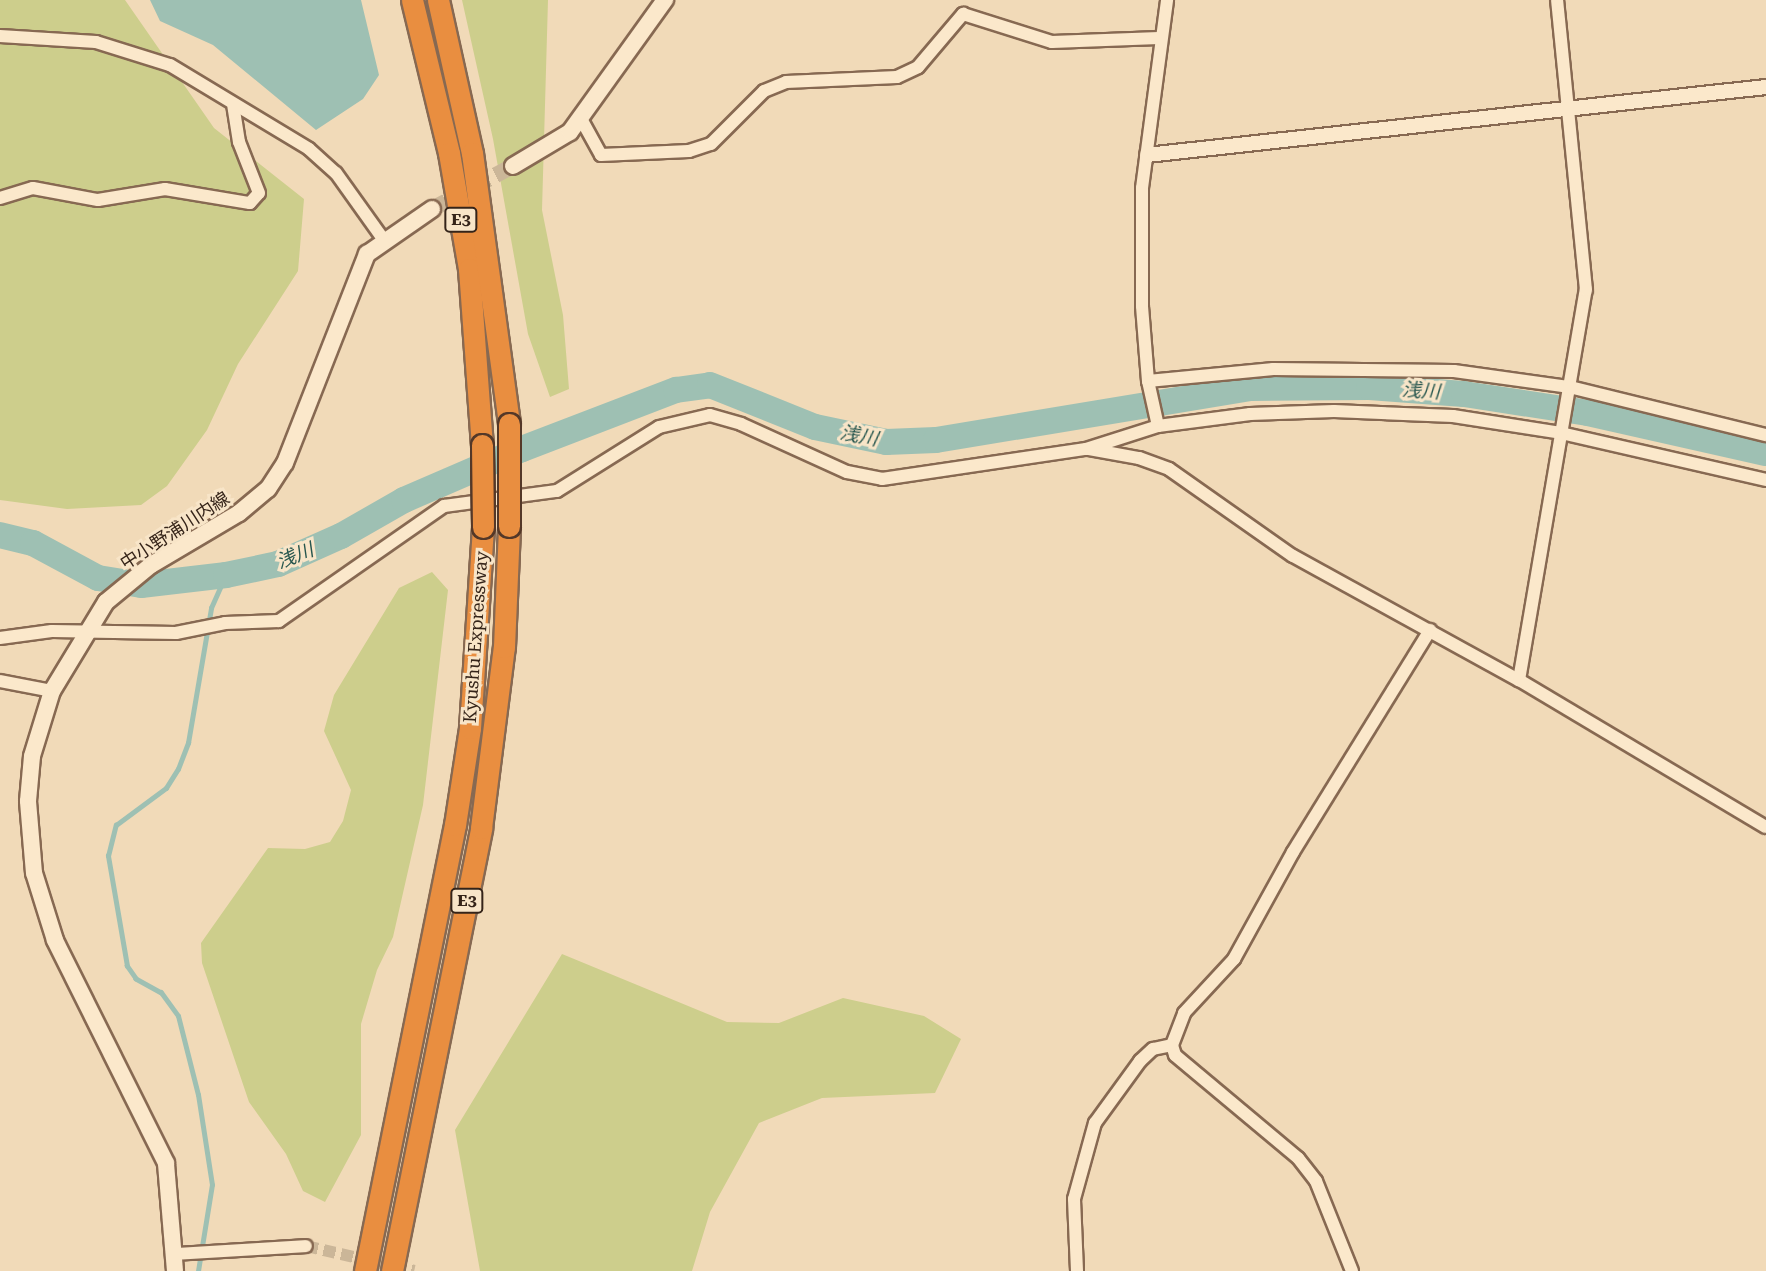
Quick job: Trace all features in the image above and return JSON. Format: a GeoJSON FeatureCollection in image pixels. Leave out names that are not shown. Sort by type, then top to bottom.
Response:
{"type":"FeatureCollection","features":[{"type":"Feature","properties":{"kind":"highway","name":"Kyushu Expressway"},"geometry":{"type":"LineString","coordinates":[[365,1271],[457,811],[475,673],[483,527],[482,445],[469,269],[449,153],[412,0]]}},
{"type":"Feature","properties":{"kind":"highway","name":"Kyushu Expressway"},"geometry":{"type":"LineString","coordinates":[[392,1271],[485,804],[504,648],[509,526],[509,424],[472,153],[438,0]]}},
{"type":"Feature","properties":{"kind":"main road"},"geometry":{"type":"LineString","coordinates":[[513,166],[551,146],[580,117],[665,0]]}},
{"type":"Feature","properties":{"kind":"main road","name":"中小野浦川内線"},"geometry":{"type":"LineString","coordinates":[[175,1271],[176,1254],[166,1163],[55,940],[34,873],[28,801],[32,755],[52,691],[106,602],[151,565],[239,513],[268,489],[285,463],[357,272],[367,254],[383,239],[432,209]]}},
{"type":"Feature","properties":{"kind":"street"},"geometry":{"type":"LineString","coordinates":[[1156,421],[1149,385],[1142,306],[1142,188],[1159,38],[1167,0]]}},
{"type":"Feature","properties":{"kind":"street"},"geometry":{"type":"LineString","coordinates":[[1519,680],[1586,290],[1557,0]]}},
{"type":"Feature","properties":{"kind":"street"},"geometry":{"type":"LineString","coordinates":[[580,117],[601,155],[690,151],[710,144],[764,91],[786,82],[897,77],[918,67],[963,14],[1052,43],[1159,38]]}},
{"type":"Feature","properties":{"kind":"street"},"geometry":{"type":"LineString","coordinates":[[0,36],[96,42],[142,54],[170,65],[233,106],[309,149],[336,173],[383,239]]}},
{"type":"Feature","properties":{"kind":"street"},"geometry":{"type":"LineString","coordinates":[[1147,155],[1766,87]]}},
{"type":"Feature","properties":{"kind":"street"},"geometry":{"type":"LineString","coordinates":[[0,198],[33,188],[98,201],[165,189],[250,203],[259,194],[239,142],[233,106]]}},
{"type":"Feature","properties":{"kind":"street"},"geometry":{"type":"LineString","coordinates":[[1149,385],[1273,369],[1366,367],[1454,371],[1569,390],[1766,435]]}},
{"type":"Feature","properties":{"kind":"street"},"geometry":{"type":"LineString","coordinates":[[0,638],[89,630],[176,633],[225,623],[279,621],[444,506],[557,491],[630,443],[688,418],[710,415],[741,425],[847,472],[882,479],[1086,449],[1156,421],[1334,411],[1453,416],[1562,428],[1766,480]]}},
{"type":"Feature","properties":{"kind":"street"},"geometry":{"type":"LineString","coordinates":[[1086,449],[1139,458],[1169,469],[1293,556],[1519,680],[1766,827]]}},
{"type":"Feature","properties":{"kind":"street"},"geometry":{"type":"LineString","coordinates":[[1352,1271],[1316,1181],[1298,1158],[1175,1055],[1172,1045],[1184,1013],[1234,959],[1274,884],[1430,630]]}},
{"type":"Feature","properties":{"kind":"street"},"geometry":{"type":"LineString","coordinates":[[0,681],[52,691]]}},
{"type":"Feature","properties":{"kind":"street"},"geometry":{"type":"LineString","coordinates":[[1077,1271],[1074,1199],[1095,1123],[1140,1061],[1153,1049],[1172,1045]]}},
{"type":"Feature","properties":{"kind":"street"},"geometry":{"type":"LineString","coordinates":[[176,1254],[306,1246]]}},
{"type":"Feature","properties":{"kind":"green space"},"geometry":{"type":"Polygon","coordinates":[[[0,0],[125,0],[214,128],[304,199],[298,271],[238,364],[207,430],[167,486],[141,505],[67,509],[0,500],[0,0]]]}},
{"type":"Feature","properties":{"kind":"green space"},"geometry":{"type":"Polygon","coordinates":[[[462,0],[548,0],[542,210],[563,315],[569,389],[550,397],[528,334],[493,139],[462,0]]]}},
{"type":"Feature","properties":{"kind":"green space"},"geometry":{"type":"Polygon","coordinates":[[[432,572],[448,590],[423,805],[393,937],[377,970],[361,1024],[361,1135],[325,1202],[303,1191],[286,1154],[249,1102],[202,963],[201,943],[268,848],[305,849],[330,842],[343,821],[351,790],[324,731],[334,695],[399,588],[432,572]]]}},
{"type":"Feature","properties":{"kind":"green space"},"geometry":{"type":"Polygon","coordinates":[[[562,954],[727,1022],[779,1023],[843,998],[924,1016],[961,1039],[935,1093],[822,1098],[759,1123],[710,1212],[692,1271],[480,1271],[455,1130],[562,954]]]}},
{"type":"Feature","properties":{"kind":"shaded area"},"geometry":{"type":"Polygon","coordinates":[[[150,0],[361,0],[379,75],[363,99],[316,130],[213,45],[160,21],[150,0]]]}},
{"type":"Feature","properties":{"kind":"waterway","name":"浅川"},"geometry":{"type":"LineString","coordinates":[[0,535],[33,543],[98,578],[141,585],[226,575],[278,564],[341,536],[404,500],[522,449],[676,390],[710,385],[815,427],[886,442],[936,440],[1251,388],[1369,387],[1464,394],[1588,413],[1766,453]]}},
{"type":"Feature","properties":{"kind":"waterway"},"geometry":{"type":"LineString","coordinates":[[198,1271],[212,1185],[198,1095],[178,1016],[161,993],[136,979],[127,966],[108,856],[116,825],[166,788],[178,769],[188,743],[211,608],[226,575]]}},
{"type":"Feature","properties":{"kind":"tunnel"},"geometry":{"type":"LineString","coordinates":[[432,209],[513,166]]}},
{"type":"Feature","properties":{"kind":"tunnel"},"geometry":{"type":"LineString","coordinates":[[306,1246],[414,1271]]}}]}
